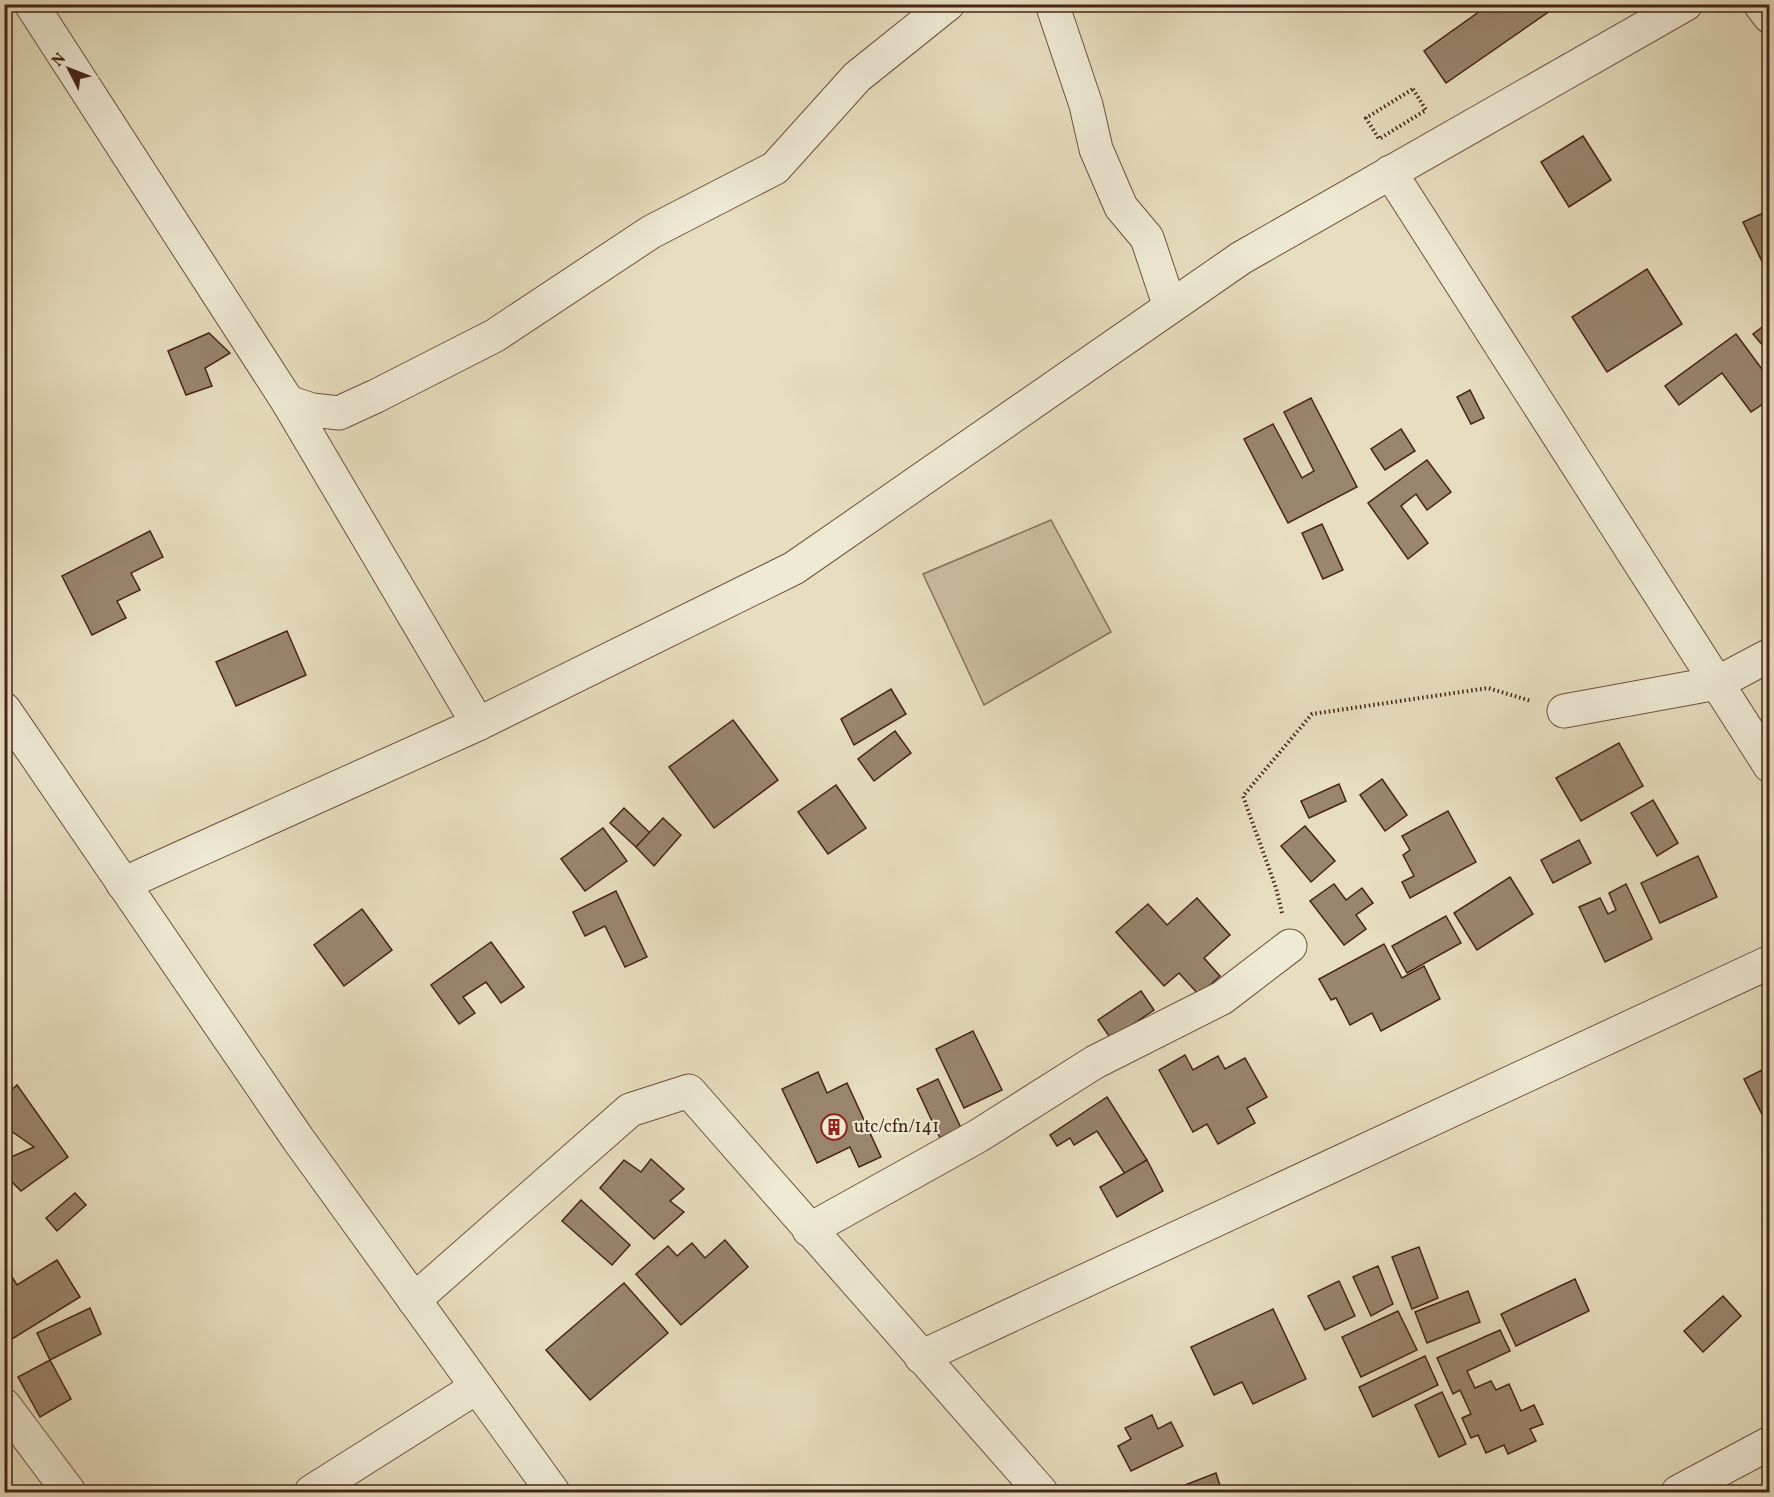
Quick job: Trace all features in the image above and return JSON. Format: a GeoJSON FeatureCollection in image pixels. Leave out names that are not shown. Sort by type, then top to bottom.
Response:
{"type":"FeatureCollection","features":[{"type":"Feature","properties":{"kind":"street"},"geometry":{"type":"LineString","coordinates":[[31,4],[288,402],[478,724]]}},
{"type":"Feature","properties":{"kind":"street"},"geometry":{"type":"LineString","coordinates":[[288,402],[312,410],[339,413],[376,396],[494,336],[651,232],[775,168],[857,77],[948,4]]}},
{"type":"Feature","properties":{"kind":"street"},"geometry":{"type":"LineString","coordinates":[[1052,4],[1086,105],[1096,149],[1121,207],[1147,238],[1170,307]]}},
{"type":"Feature","properties":{"kind":"street"},"geometry":{"type":"LineString","coordinates":[[123,884],[478,724],[794,568],[1241,258],[1686,4]]}},
{"type":"Feature","properties":{"kind":"street"},"geometry":{"type":"LineString","coordinates":[[1761,4],[1770,17]]}},
{"type":"Feature","properties":{"kind":"street"},"geometry":{"type":"LineString","coordinates":[[1390,172],[1770,766]]}},
{"type":"Feature","properties":{"kind":"street"},"geometry":{"type":"LineString","coordinates":[[1564,711],[1717,683],[1770,655]]}},
{"type":"Feature","properties":{"kind":"street"},"geometry":{"type":"LineString","coordinates":[[4,709],[298,1139],[553,1492]]}},
{"type":"Feature","properties":{"kind":"street"},"geometry":{"type":"LineString","coordinates":[[809,1230],[978,1136],[1095,1062],[1222,998],[1290,946]]}},
{"type":"Feature","properties":{"kind":"street"},"geometry":{"type":"LineString","coordinates":[[921,1357],[1770,962]]}},
{"type":"Feature","properties":{"kind":"street"},"geometry":{"type":"LineString","coordinates":[[414,1300],[630,1110],[689,1091],[1041,1492]]}},
{"type":"Feature","properties":{"kind":"street"},"geometry":{"type":"LineString","coordinates":[[310,1492],[477,1388]]}},
{"type":"Feature","properties":{"kind":"street"},"geometry":{"type":"LineString","coordinates":[[4,1405],[69,1492]]}},
{"type":"Feature","properties":{"kind":"street"},"geometry":{"type":"LineString","coordinates":[[1678,1492],[1770,1443]]}},
{"type":"Feature","properties":{"kind":"path"},"geometry":{"type":"LineString","coordinates":[[1413,89],[1426,110],[1379,139],[1366,118],[1413,89]]}},
{"type":"Feature","properties":{"kind":"path"},"geometry":{"type":"LineString","coordinates":[[1290,946],[1276,888],[1243,796],[1312,714],[1488,688],[1564,711]]}},
{"type":"Feature","properties":{"kind":"shaded area"},"geometry":{"type":"Polygon","coordinates":[[[1051,520],[1111,632],[984,705],[923,574],[1051,520]]]}},
{"type":"Feature","properties":{"kind":"building"},"geometry":{"type":"Polygon","coordinates":[[[1490,4],[1560,4],[1446,83],[1424,51],[1490,4]]]}},
{"type":"Feature","properties":{"kind":"building"},"geometry":{"type":"Polygon","coordinates":[[[1583,136],[1611,180],[1569,207],[1541,162],[1583,136]]]}},
{"type":"Feature","properties":{"kind":"building"},"geometry":{"type":"Polygon","coordinates":[[[1770,210],[1770,278],[1743,222],[1770,210]]]}},
{"type":"Feature","properties":{"kind":"building"},"geometry":{"type":"Polygon","coordinates":[[[1647,269],[1682,324],[1607,372],[1572,317],[1647,269]]]}},
{"type":"Feature","properties":{"kind":"building"},"geometry":{"type":"Polygon","coordinates":[[[1770,321],[1770,354],[1753,334],[1770,321]]]}},
{"type":"Feature","properties":{"kind":"building"},"geometry":{"type":"Polygon","coordinates":[[[209,333],[230,353],[205,368],[212,386],[186,395],[168,351],[209,333]]]}},
{"type":"Feature","properties":{"kind":"building"},"geometry":{"type":"Polygon","coordinates":[[[1736,334],[1770,380],[1770,399],[1751,412],[1722,373],[1679,405],[1665,386],[1736,334]]]}},
{"type":"Feature","properties":{"kind":"building"},"geometry":{"type":"Polygon","coordinates":[[[1470,390],[1484,418],[1471,424],[1457,397],[1470,390]]]}},
{"type":"Feature","properties":{"kind":"building"},"geometry":{"type":"Polygon","coordinates":[[[1311,398],[1357,487],[1288,523],[1244,439],[1273,424],[1302,478],[1314,471],[1284,412],[1311,398]]]}},
{"type":"Feature","properties":{"kind":"building"},"geometry":{"type":"Polygon","coordinates":[[[1401,429],[1415,451],[1385,470],[1371,449],[1401,429]]]}},
{"type":"Feature","properties":{"kind":"building"},"geometry":{"type":"Polygon","coordinates":[[[1427,460],[1451,492],[1427,510],[1416,494],[1401,506],[1428,543],[1408,559],[1368,503],[1427,460]]]}},
{"type":"Feature","properties":{"kind":"building"},"geometry":{"type":"Polygon","coordinates":[[[1322,524],[1343,570],[1323,579],[1302,533],[1322,524]]]}},
{"type":"Feature","properties":{"kind":"building"},"geometry":{"type":"Polygon","coordinates":[[[150,531],[163,557],[131,573],[140,590],[117,601],[126,618],[92,635],[62,576],[150,531]]]}},
{"type":"Feature","properties":{"kind":"building"},"geometry":{"type":"Polygon","coordinates":[[[287,631],[306,675],[236,706],[216,662],[287,631]]]}},
{"type":"Feature","properties":{"kind":"building"},"geometry":{"type":"Polygon","coordinates":[[[891,689],[906,714],[854,745],[841,719],[891,689]]]}},
{"type":"Feature","properties":{"kind":"building"},"geometry":{"type":"Polygon","coordinates":[[[733,720],[778,780],[714,828],[669,767],[733,720]]]}},
{"type":"Feature","properties":{"kind":"building"},"geometry":{"type":"Polygon","coordinates":[[[895,731],[911,753],[874,781],[858,759],[895,731]]]}},
{"type":"Feature","properties":{"kind":"building"},"geometry":{"type":"Polygon","coordinates":[[[1619,743],[1643,786],[1581,821],[1556,778],[1619,743]]]}},
{"type":"Feature","properties":{"kind":"building"},"geometry":{"type":"Polygon","coordinates":[[[1382,779],[1407,815],[1385,831],[1360,795],[1382,779]]]}},
{"type":"Feature","properties":{"kind":"building"},"geometry":{"type":"Polygon","coordinates":[[[1339,784],[1346,801],[1309,818],[1301,801],[1339,784]]]}},
{"type":"Feature","properties":{"kind":"building"},"geometry":{"type":"Polygon","coordinates":[[[836,785],[866,828],[828,854],[798,812],[836,785]]]}},
{"type":"Feature","properties":{"kind":"building"},"geometry":{"type":"Polygon","coordinates":[[[1653,800],[1678,843],[1657,856],[1631,813],[1653,800]]]}},
{"type":"Feature","properties":{"kind":"building"},"geometry":{"type":"Polygon","coordinates":[[[624,808],[650,833],[636,847],[610,823],[624,808]]]}},
{"type":"Feature","properties":{"kind":"building"},"geometry":{"type":"Polygon","coordinates":[[[1448,811],[1476,862],[1410,898],[1402,882],[1414,876],[1403,855],[1410,850],[1402,836],[1448,811]]]}},
{"type":"Feature","properties":{"kind":"building"},"geometry":{"type":"Polygon","coordinates":[[[663,818],[681,835],[654,866],[636,847],[663,818]]]}},
{"type":"Feature","properties":{"kind":"building"},"geometry":{"type":"Polygon","coordinates":[[[1305,826],[1335,861],[1311,882],[1281,846],[1305,826]]]}},
{"type":"Feature","properties":{"kind":"building"},"geometry":{"type":"Polygon","coordinates":[[[603,828],[627,861],[585,891],[561,859],[603,828]]]}},
{"type":"Feature","properties":{"kind":"building"},"geometry":{"type":"Polygon","coordinates":[[[1579,840],[1591,863],[1553,883],[1541,860],[1579,840]]]}},
{"type":"Feature","properties":{"kind":"building"},"geometry":{"type":"Polygon","coordinates":[[[1698,856],[1717,897],[1660,923],[1641,883],[1698,856]]]}},
{"type":"Feature","properties":{"kind":"building"},"geometry":{"type":"Polygon","coordinates":[[[1510,877],[1533,914],[1477,950],[1454,913],[1510,877]]]}},
{"type":"Feature","properties":{"kind":"building"},"geometry":{"type":"Polygon","coordinates":[[[1334,884],[1346,900],[1362,888],[1373,903],[1356,915],[1366,929],[1344,945],[1310,901],[1334,884]]]}},
{"type":"Feature","properties":{"kind":"building"},"geometry":{"type":"Polygon","coordinates":[[[1626,884],[1652,939],[1605,962],[1579,907],[1600,898],[1608,914],[1616,910],[1609,893],[1626,884]]]}},
{"type":"Feature","properties":{"kind":"building"},"geometry":{"type":"Polygon","coordinates":[[[616,891],[647,957],[625,967],[605,926],[585,936],[573,912],[616,891]]]}},
{"type":"Feature","properties":{"kind":"building"},"geometry":{"type":"Polygon","coordinates":[[[1197,898],[1230,935],[1204,958],[1220,976],[1199,995],[1179,973],[1164,986],[1116,932],[1148,904],[1167,925],[1197,898]]]}},
{"type":"Feature","properties":{"kind":"building"},"geometry":{"type":"Polygon","coordinates":[[[362,909],[392,950],[344,986],[314,945],[362,909]]]}},
{"type":"Feature","properties":{"kind":"building"},"geometry":{"type":"Polygon","coordinates":[[[1446,916],[1461,943],[1407,973],[1392,946],[1446,916]]]}},
{"type":"Feature","properties":{"kind":"building"},"geometry":{"type":"Polygon","coordinates":[[[491,942],[524,987],[501,1003],[486,982],[463,997],[475,1013],[459,1024],[431,985],[491,942]]]}},
{"type":"Feature","properties":{"kind":"building"},"geometry":{"type":"Polygon","coordinates":[[[1384,944],[1402,978],[1424,966],[1440,999],[1381,1031],[1372,1013],[1350,1025],[1336,998],[1331,1000],[1319,979],[1384,944]]]}},
{"type":"Feature","properties":{"kind":"building"},"geometry":{"type":"Polygon","coordinates":[[[1141,991],[1154,1010],[1111,1039],[1098,1020],[1141,991]]]}},
{"type":"Feature","properties":{"kind":"building"},"geometry":{"type":"Polygon","coordinates":[[[973,1031],[1002,1090],[964,1108],[936,1049],[973,1031]]]}},
{"type":"Feature","properties":{"kind":"building"},"geometry":{"type":"Polygon","coordinates":[[[1185,1055],[1193,1070],[1218,1056],[1225,1069],[1245,1058],[1267,1097],[1247,1108],[1255,1123],[1218,1144],[1207,1124],[1193,1132],[1159,1070],[1185,1055]]]}},
{"type":"Feature","properties":{"kind":"building"},"geometry":{"type":"Polygon","coordinates":[[[1770,1066],[1770,1130],[1744,1079],[1770,1066]]]}},
{"type":"Feature","properties":{"kind":"building","name":"utc/cfn/141"},"geometry":{"type":"Polygon","coordinates":[[[818,1072],[827,1093],[847,1083],[881,1157],[859,1167],[850,1147],[817,1163],[782,1089],[818,1072]]]}},
{"type":"Feature","properties":{"kind":"building"},"geometry":{"type":"Polygon","coordinates":[[[938,1079],[961,1128],[940,1138],[917,1089],[938,1079]]]}},
{"type":"Feature","properties":{"kind":"building"},"geometry":{"type":"Polygon","coordinates":[[[17,1085],[68,1157],[21,1191],[4,1174],[4,1160],[34,1147],[4,1126],[4,1097],[17,1085]]]}},
{"type":"Feature","properties":{"kind":"building"},"geometry":{"type":"Polygon","coordinates":[[[1107,1097],[1147,1160],[1125,1174],[1097,1131],[1074,1145],[1070,1138],[1057,1146],[1050,1135],[1107,1097]]]}},
{"type":"Feature","properties":{"kind":"building"},"geometry":{"type":"Polygon","coordinates":[[[651,1159],[684,1189],[670,1201],[684,1212],[654,1239],[600,1188],[624,1160],[641,1172],[651,1159]]]}},
{"type":"Feature","properties":{"kind":"building"},"geometry":{"type":"Polygon","coordinates":[[[1147,1160],[1163,1191],[1117,1217],[1100,1187],[1147,1160]]]}},
{"type":"Feature","properties":{"kind":"building"},"geometry":{"type":"Polygon","coordinates":[[[75,1193],[86,1205],[57,1231],[46,1218],[75,1193]]]}},
{"type":"Feature","properties":{"kind":"building"},"geometry":{"type":"Polygon","coordinates":[[[581,1200],[630,1245],[612,1265],[562,1221],[581,1200]]]}},
{"type":"Feature","properties":{"kind":"building"},"geometry":{"type":"Polygon","coordinates":[[[725,1240],[748,1267],[681,1325],[636,1274],[668,1246],[677,1256],[692,1243],[705,1258],[725,1240]]]}},
{"type":"Feature","properties":{"kind":"building"},"geometry":{"type":"Polygon","coordinates":[[[1419,1247],[1438,1298],[1412,1309],[1392,1257],[1419,1247]]]}},
{"type":"Feature","properties":{"kind":"building"},"geometry":{"type":"Polygon","coordinates":[[[57,1260],[80,1297],[4,1344],[4,1264],[17,1285],[57,1260]]]}},
{"type":"Feature","properties":{"kind":"building"},"geometry":{"type":"Polygon","coordinates":[[[1378,1266],[1393,1304],[1371,1316],[1353,1277],[1378,1266]]]}},
{"type":"Feature","properties":{"kind":"building"},"geometry":{"type":"Polygon","coordinates":[[[1575,1279],[1589,1311],[1516,1346],[1501,1314],[1575,1279]]]}},
{"type":"Feature","properties":{"kind":"building"},"geometry":{"type":"Polygon","coordinates":[[[1339,1281],[1355,1316],[1325,1330],[1308,1296],[1339,1281]]]}},
{"type":"Feature","properties":{"kind":"building"},"geometry":{"type":"Polygon","coordinates":[[[624,1283],[668,1333],[590,1400],[546,1350],[624,1283]]]}},
{"type":"Feature","properties":{"kind":"building"},"geometry":{"type":"Polygon","coordinates":[[[1468,1291],[1480,1322],[1427,1343],[1415,1312],[1468,1291]]]}},
{"type":"Feature","properties":{"kind":"building"},"geometry":{"type":"Polygon","coordinates":[[[1723,1296],[1741,1316],[1703,1352],[1684,1331],[1723,1296]]]}},
{"type":"Feature","properties":{"kind":"building"},"geometry":{"type":"Polygon","coordinates":[[[90,1308],[101,1334],[50,1360],[37,1333],[90,1308]]]}},
{"type":"Feature","properties":{"kind":"building"},"geometry":{"type":"Polygon","coordinates":[[[1273,1309],[1306,1379],[1253,1404],[1242,1382],[1214,1395],[1191,1347],[1273,1309]]]}},
{"type":"Feature","properties":{"kind":"building"},"geometry":{"type":"Polygon","coordinates":[[[1398,1311],[1417,1350],[1361,1377],[1342,1337],[1398,1311]]]}},
{"type":"Feature","properties":{"kind":"building"},"geometry":{"type":"Polygon","coordinates":[[[1500,1330],[1510,1351],[1467,1371],[1475,1388],[1491,1381],[1496,1390],[1509,1384],[1521,1411],[1534,1405],[1543,1424],[1530,1429],[1536,1441],[1508,1454],[1504,1445],[1486,1453],[1478,1435],[1471,1438],[1462,1418],[1471,1414],[1460,1390],[1453,1394],[1437,1358],[1500,1330]]]}},
{"type":"Feature","properties":{"kind":"building"},"geometry":{"type":"Polygon","coordinates":[[[1425,1356],[1438,1385],[1373,1417],[1359,1387],[1425,1356]]]}},
{"type":"Feature","properties":{"kind":"building"},"geometry":{"type":"Polygon","coordinates":[[[50,1360],[71,1399],[40,1417],[18,1377],[50,1360]]]}},
{"type":"Feature","properties":{"kind":"building"},"geometry":{"type":"Polygon","coordinates":[[[1442,1392],[1466,1444],[1439,1457],[1415,1405],[1442,1392]]]}},
{"type":"Feature","properties":{"kind":"building"},"geometry":{"type":"Polygon","coordinates":[[[1152,1415],[1158,1429],[1171,1422],[1183,1446],[1131,1471],[1118,1446],[1131,1439],[1125,1428],[1152,1415]]]}},
{"type":"Feature","properties":{"kind":"building"},"geometry":{"type":"Polygon","coordinates":[[[1216,1473],[1222,1492],[1167,1492],[1216,1473]]]}},
{"type":"Feature","properties":{"kind":"place","name":"utc/cfn/141"},"geometry":{"type":"Point","coordinates":[834,1127]}}]}
